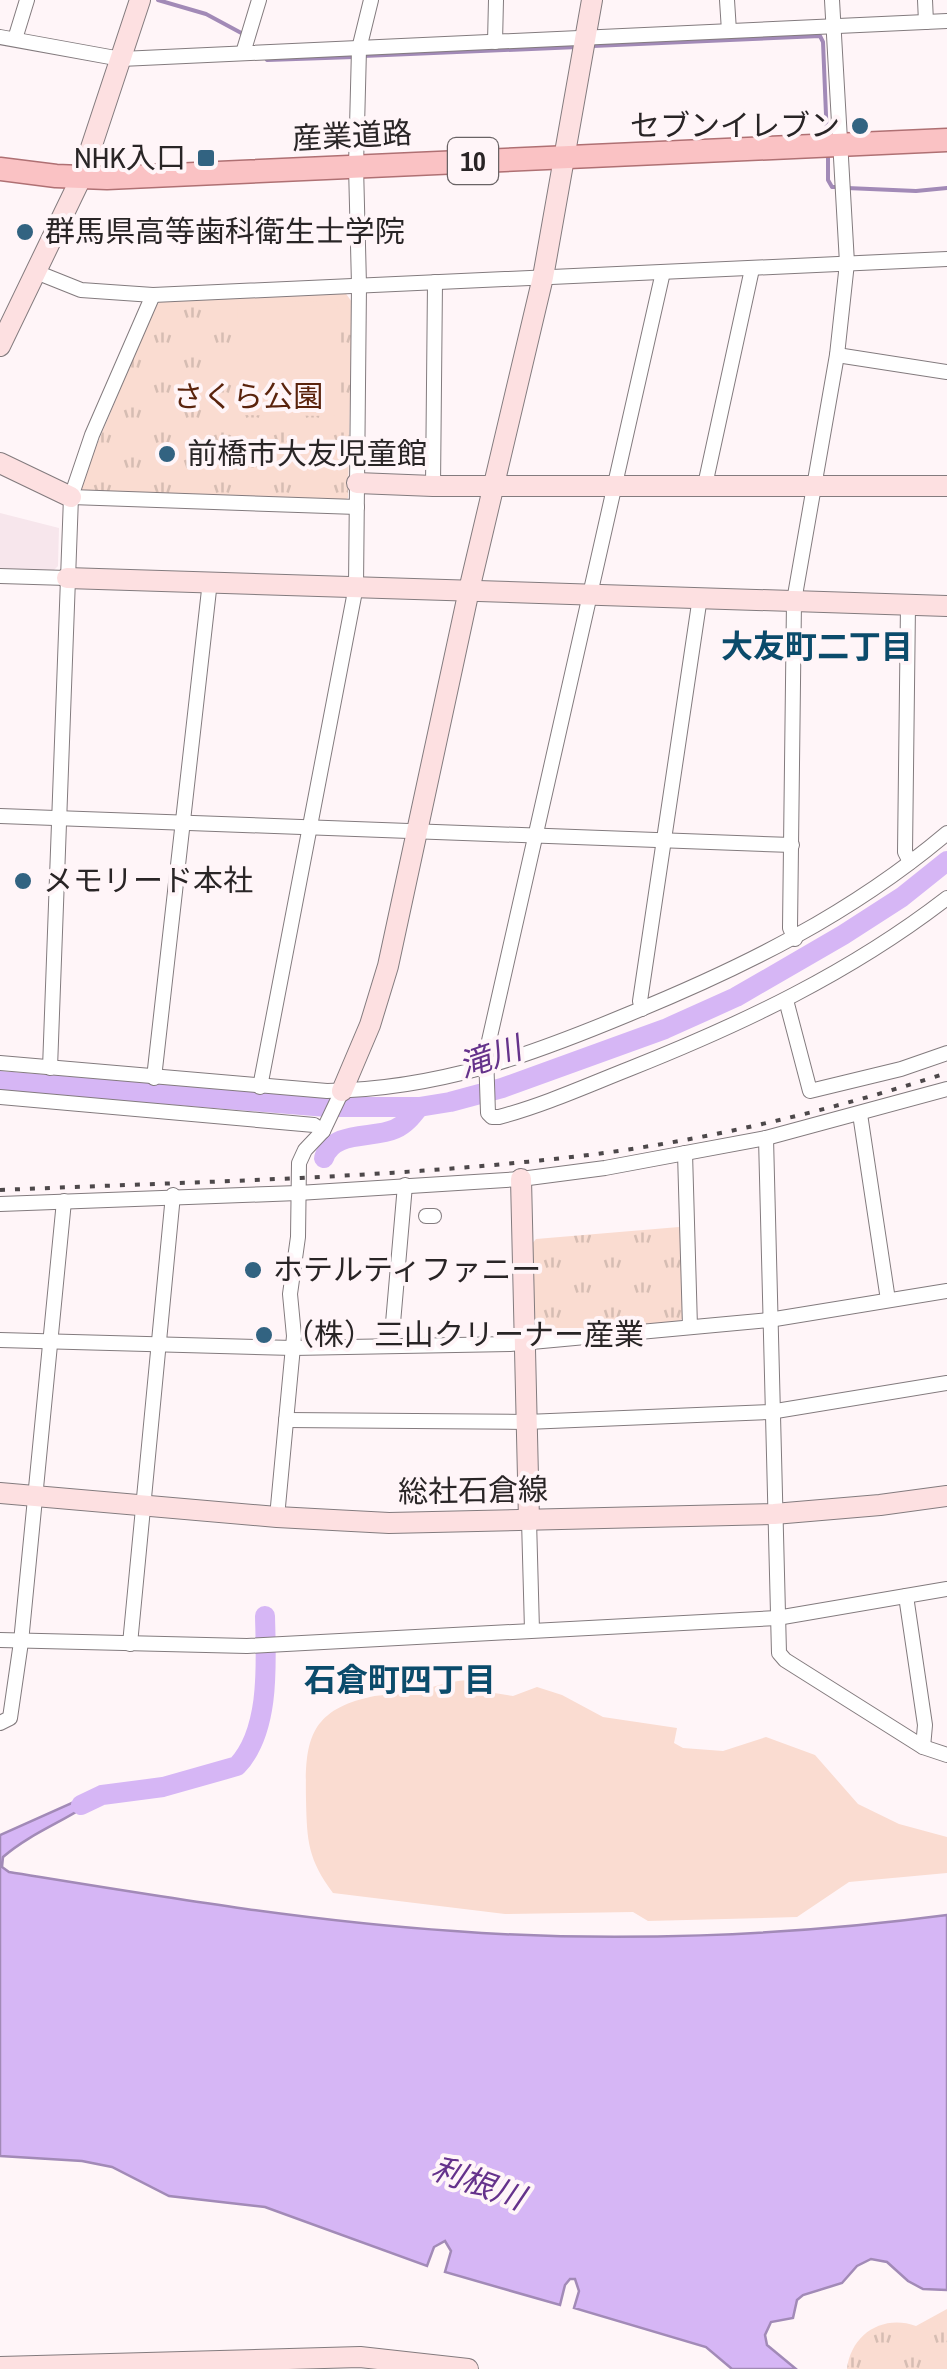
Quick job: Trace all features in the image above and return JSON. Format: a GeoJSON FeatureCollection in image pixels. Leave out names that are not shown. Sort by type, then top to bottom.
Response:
{"type":"FeatureCollection","features":[{"type":"Feature","properties":{"kind":"main road","name":"産業道路"},"geometry":{"type":"LineString","coordinates":[[0,169],[81,178],[947,140]]}},
{"type":"Feature","properties":{"kind":"street"},"geometry":{"type":"LineString","coordinates":[[27,0],[7,38],[120,59],[947,22]]}},
{"type":"Feature","properties":{"kind":"street"},"geometry":{"type":"LineString","coordinates":[[0,346],[81,178],[140,0]]}},
{"type":"Feature","properties":{"kind":"street"},"geometry":{"type":"LineString","coordinates":[[242,54],[259,0]]}},
{"type":"Feature","properties":{"kind":"street"},"geometry":{"type":"LineString","coordinates":[[260,1088],[356,586],[360,285],[356,166],[359,49],[371,0]]}},
{"type":"Feature","properties":{"kind":"street"},"geometry":{"type":"LineString","coordinates":[[495,42],[496,0]]}},
{"type":"Feature","properties":{"kind":"street"},"geometry":{"type":"LineString","coordinates":[[277,1517],[294,1328],[290,1294],[301,1156],[326,1125],[341,1093],[370,1025],[388,966],[469,590],[543,277],[592,0]]}},
{"type":"Feature","properties":{"kind":"street"},"geometry":{"type":"LineString","coordinates":[[727,0],[729,32]]}},
{"type":"Feature","properties":{"kind":"street"},"geometry":{"type":"LineString","coordinates":[[796,938],[790,928],[794,601],[837,355],[847,263],[832,0]]}},
{"type":"Feature","properties":{"kind":"street"},"geometry":{"type":"LineString","coordinates":[[925,0],[926,22]]}},
{"type":"Feature","properties":{"kind":"street"},"geometry":{"type":"LineString","coordinates":[[36,272],[82,290],[153,295],[947,259]]}},
{"type":"Feature","properties":{"kind":"street"},"geometry":{"type":"LineString","coordinates":[[705,485],[752,269]]}},
{"type":"Feature","properties":{"kind":"street"},"geometry":{"type":"LineString","coordinates":[[663,272],[534,836],[485,1071],[488,1114],[499,1117],[555,1099],[706,1038],[786,1000],[886,942],[947,898]]}},
{"type":"Feature","properties":{"kind":"street"},"geometry":{"type":"LineString","coordinates":[[433,486],[435,282]]}},
{"type":"Feature","properties":{"kind":"street"},"geometry":{"type":"LineString","coordinates":[[50,1068],[71,497],[92,435],[153,295]]}},
{"type":"Feature","properties":{"kind":"street"},"geometry":{"type":"LineString","coordinates":[[837,355],[947,372]]}},
{"type":"Feature","properties":{"kind":"street"},"geometry":{"type":"LineString","coordinates":[[0,464],[71,497],[357,507]]}},
{"type":"Feature","properties":{"kind":"street"},"geometry":{"type":"LineString","coordinates":[[357,483],[947,486]]}},
{"type":"Feature","properties":{"kind":"street"},"geometry":{"type":"LineString","coordinates":[[0,576],[947,606]]}},
{"type":"Feature","properties":{"kind":"street"},"geometry":{"type":"LineString","coordinates":[[154,1078],[210,581]]}},
{"type":"Feature","properties":{"kind":"street"},"geometry":{"type":"LineString","coordinates":[[642,1009],[640,1001],[700,596]]}},
{"type":"Feature","properties":{"kind":"street"},"geometry":{"type":"LineString","coordinates":[[908,605],[905,852],[910,862]]}},
{"type":"Feature","properties":{"kind":"street"},"geometry":{"type":"LineString","coordinates":[[0,816],[792,845]]}},
{"type":"Feature","properties":{"kind":"street"},"geometry":{"type":"LineString","coordinates":[[0,1063],[341,1093],[485,1071],[724,975],[796,938],[947,833]]}},
{"type":"Feature","properties":{"kind":"street"},"geometry":{"type":"LineString","coordinates":[[786,1000],[810,1091],[947,1053]]}},
{"type":"Feature","properties":{"kind":"street"},"geometry":{"type":"LineString","coordinates":[[0,1204],[298,1193],[521,1179],[766,1138],[947,1089]]}},
{"type":"Feature","properties":{"kind":"street"},"geometry":{"type":"LineString","coordinates":[[0,1097],[326,1125]]}},
{"type":"Feature","properties":{"kind":"street"},"geometry":{"type":"LineString","coordinates":[[860,1114],[888,1300]]}},
{"type":"Feature","properties":{"kind":"street"},"geometry":{"type":"LineString","coordinates":[[766,1138],[778,1649],[785,1660],[923,1747],[947,1755]]}},
{"type":"Feature","properties":{"kind":"street"},"geometry":{"type":"LineString","coordinates":[[685,1153],[690,1327]]}},
{"type":"Feature","properties":{"kind":"street"},"geometry":{"type":"LineString","coordinates":[[521,1179],[532,1630]]}},
{"type":"Feature","properties":{"kind":"street"},"geometry":{"type":"LineString","coordinates":[[391,1346],[405,1185]]}},
{"type":"Feature","properties":{"kind":"street"},"geometry":{"type":"LineString","coordinates":[[130,1644],[173,1196]]}},
{"type":"Feature","properties":{"kind":"street"},"geometry":{"type":"LineString","coordinates":[[0,1723],[10,1718],[21,1642],[64,1201]]}},
{"type":"Feature","properties":{"kind":"street"},"geometry":{"type":"LineString","coordinates":[[0,1340],[292,1348],[524,1342],[768,1320],[947,1291]]}},
{"type":"Feature","properties":{"kind":"street"},"geometry":{"type":"LineString","coordinates":[[286,1420],[526,1422],[770,1412],[947,1383]]}},
{"type":"Feature","properties":{"kind":"street","name":"総社石倉線"},"geometry":{"type":"LineString","coordinates":[[0,1493],[389,1523],[774,1514],[947,1496]]}},
{"type":"Feature","properties":{"kind":"street"},"geometry":{"type":"LineString","coordinates":[[0,1640],[247,1646],[777,1618],[947,1589]]}},
{"type":"Feature","properties":{"kind":"street"},"geometry":{"type":"LineString","coordinates":[[906,1596],[925,1725],[923,1747]]}},
{"type":"Feature","properties":{"kind":"street"},"geometry":{"type":"LineString","coordinates":[[0,2366],[406,2360],[468,2369]]}},
{"type":"Feature","properties":{"kind":"shaded area"},"geometry":{"type":"Polygon","coordinates":[[[0,513],[59,528],[58,566],[52,572],[0,570],[0,513]]]}},
{"type":"Feature","properties":{"kind":"green space","name":"さくら公園"},"geometry":{"type":"Polygon","coordinates":[[[344,291],[352,302],[348,498],[340,502],[82,491],[79,487],[156,305],[163,300],[344,291]]]}},
{"type":"Feature","properties":{"kind":"green space"},"geometry":{"type":"Polygon","coordinates":[[[238,301],[334,302],[341,313],[341,416],[237,415],[238,301]]]}},
{"type":"Feature","properties":{"kind":"green space"},"geometry":{"type":"Polygon","coordinates":[[[679,1227],[683,1230],[685,1315],[680,1321],[540,1333],[534,1328],[531,1245],[536,1239],[679,1227]]]}},
{"type":"Feature","properties":{"kind":"green space"},"geometry":{"type":"Polygon","coordinates":[[[468,1680],[469,1689],[513,1696],[537,1687],[562,1695],[603,1717],[677,1728],[674,1743],[683,1748],[723,1751],[766,1737],[815,1755],[858,1804],[899,1824],[947,1837],[947,1873],[849,1882],[797,1917],[648,1921],[633,1912],[505,1914],[333,1893],[318,1870],[308,1839],[307,1762],[314,1733],[333,1711],[349,1703],[468,1680]]]}},
{"type":"Feature","properties":{"kind":"green space"},"geometry":{"type":"Polygon","coordinates":[[[947,2309],[947,2369],[847,2369],[855,2346],[871,2330],[892,2323],[916,2326],[947,2309]]]}},
{"type":"Feature","properties":{"kind":"water","name":"利根川"},"geometry":{"type":"Polygon","coordinates":[[[94,1793],[102,1795],[15,1848],[3,1857],[2,1867],[9,1872],[286,1914],[514,1935],[701,1935],[826,1928],[947,1915],[947,2290],[923,2289],[887,2262],[871,2259],[857,2266],[842,2283],[803,2295],[797,2300],[793,2318],[771,2322],[765,2335],[767,2345],[796,2369],[732,2369],[706,2347],[574,2308],[579,2291],[575,2279],[565,2285],[560,2305],[445,2272],[451,2251],[445,2241],[434,2247],[427,2266],[265,2207],[169,2196],[112,2167],[82,2161],[0,2156],[0,1835],[94,1793]]]}},
{"type":"Feature","properties":{"kind":"waterway"},"geometry":{"type":"LineString","coordinates":[[158,0],[206,14],[245,35]]}},
{"type":"Feature","properties":{"kind":"waterway"},"geometry":{"type":"LineString","coordinates":[[593,46],[820,36],[827,139]]}},
{"type":"Feature","properties":{"kind":"waterway"},"geometry":{"type":"LineString","coordinates":[[363,56],[578,47]]}},
{"type":"Feature","properties":{"kind":"waterway"},"geometry":{"type":"LineString","coordinates":[[265,57],[354,57]]}},
{"type":"Feature","properties":{"kind":"waterway"},"geometry":{"type":"LineString","coordinates":[[828,153],[828,180],[832,187],[837,187]]}},
{"type":"Feature","properties":{"kind":"waterway"},"geometry":{"type":"LineString","coordinates":[[847,188],[947,188]]}},
{"type":"Feature","properties":{"kind":"waterway","name":"滝川"},"geometry":{"type":"LineString","coordinates":[[0,1081],[327,1107],[419,1107],[450,1102],[502,1088],[665,1029],[736,997],[902,897],[947,861]]}},
{"type":"Feature","properties":{"kind":"waterway"},"geometry":{"type":"LineString","coordinates":[[324,1158],[329,1149],[345,1139],[399,1127],[419,1107]]}},
{"type":"Feature","properties":{"kind":"waterway"},"geometry":{"type":"LineString","coordinates":[[81,1805],[102,1795],[163,1787],[237,1766],[248,1751],[261,1715],[266,1674],[265,1616]]}},
{"type":"Feature","properties":{"kind":"railway"},"geometry":{"type":"LineString","coordinates":[[0,1190],[346,1175],[604,1153],[753,1126],[947,1073]]}},
{"type":"Feature","properties":{"kind":"place","name":"セブンイレブン"},"geometry":{"type":"Point","coordinates":[860,126]}},
{"type":"Feature","properties":{"kind":"place","name":"NHK入口"},"geometry":{"type":"Point","coordinates":[206,158]}},
{"type":"Feature","properties":{"kind":"place","name":"群馬県高等歯科衛生士学院"},"geometry":{"type":"Point","coordinates":[25,232]}},
{"type":"Feature","properties":{"kind":"place","name":"前橋市大友児童館"},"geometry":{"type":"Point","coordinates":[167,454]}},
{"type":"Feature","properties":{"kind":"place","name":"メモリード本社"},"geometry":{"type":"Point","coordinates":[23,881]}},
{"type":"Feature","properties":{"kind":"place","name":"ホテルティファニー"},"geometry":{"type":"Point","coordinates":[253,1270]}},
{"type":"Feature","properties":{"kind":"place","name":"（株）三山クリーナー産業"},"geometry":{"type":"Point","coordinates":[264,1335]}},
{"type":"Feature","properties":{"kind":"district","name":"大友町二丁目"},"geometry":{"type":"Point","coordinates":[817,647]}},
{"type":"Feature","properties":{"kind":"district","name":"石倉町四丁目"},"geometry":{"type":"Point","coordinates":[400,1680]}}]}
